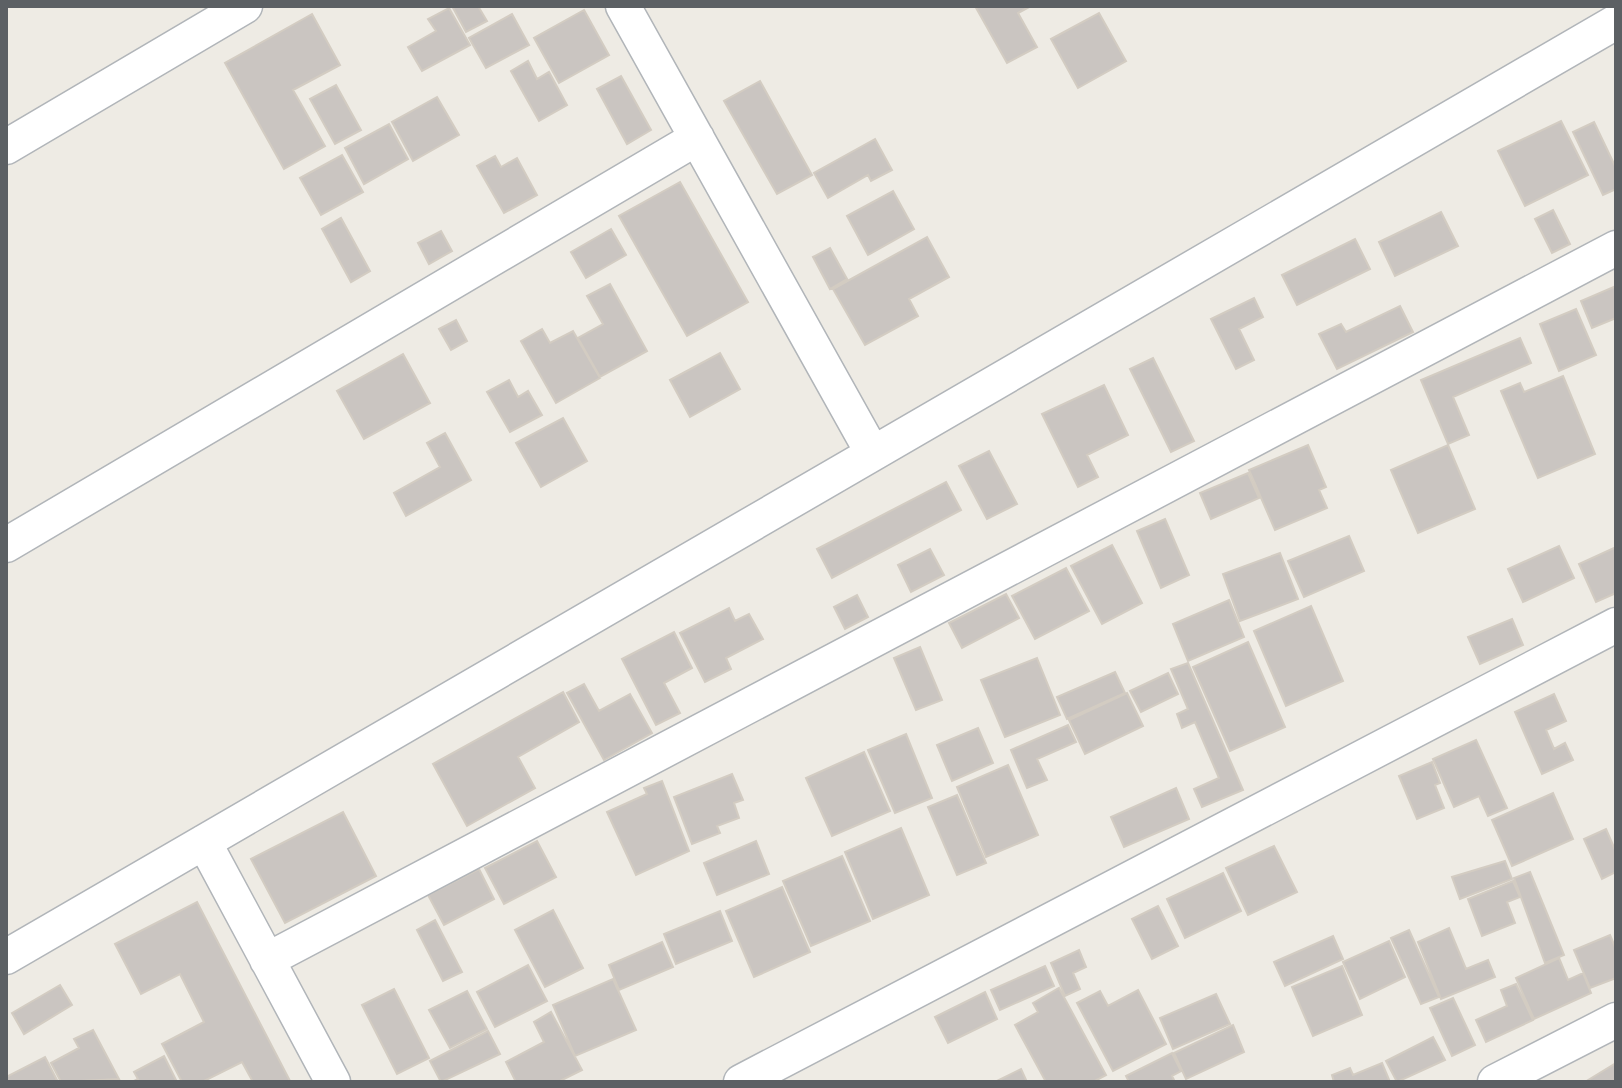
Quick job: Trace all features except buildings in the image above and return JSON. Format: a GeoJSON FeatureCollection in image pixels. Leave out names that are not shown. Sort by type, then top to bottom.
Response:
{"type":"FeatureCollection","features":[{"type":"Feature","properties":{"kind":"street"},"geometry":{"type":"LineString","coordinates":[[6,147],[245,6]]}},
{"type":"Feature","properties":{"kind":"street"},"geometry":{"type":"LineString","coordinates":[[623,6],[872,452]]}},
{"type":"Feature","properties":{"kind":"street"},"geometry":{"type":"LineString","coordinates":[[6,957],[1616,22]]}},
{"type":"Feature","properties":{"kind":"street"},"geometry":{"type":"LineString","coordinates":[[6,545],[697,138]]}},
{"type":"Feature","properties":{"kind":"street"},"geometry":{"type":"LineString","coordinates":[[267,960],[1616,248]]}},
{"type":"Feature","properties":{"kind":"street"},"geometry":{"type":"LineString","coordinates":[[741,1082],[1616,625]]}},
{"type":"Feature","properties":{"kind":"street"},"geometry":{"type":"LineString","coordinates":[[204,842],[333,1082]]}},
{"type":"Feature","properties":{"kind":"street"},"geometry":{"type":"LineString","coordinates":[[1495,1082],[1616,1020]]}}]}
